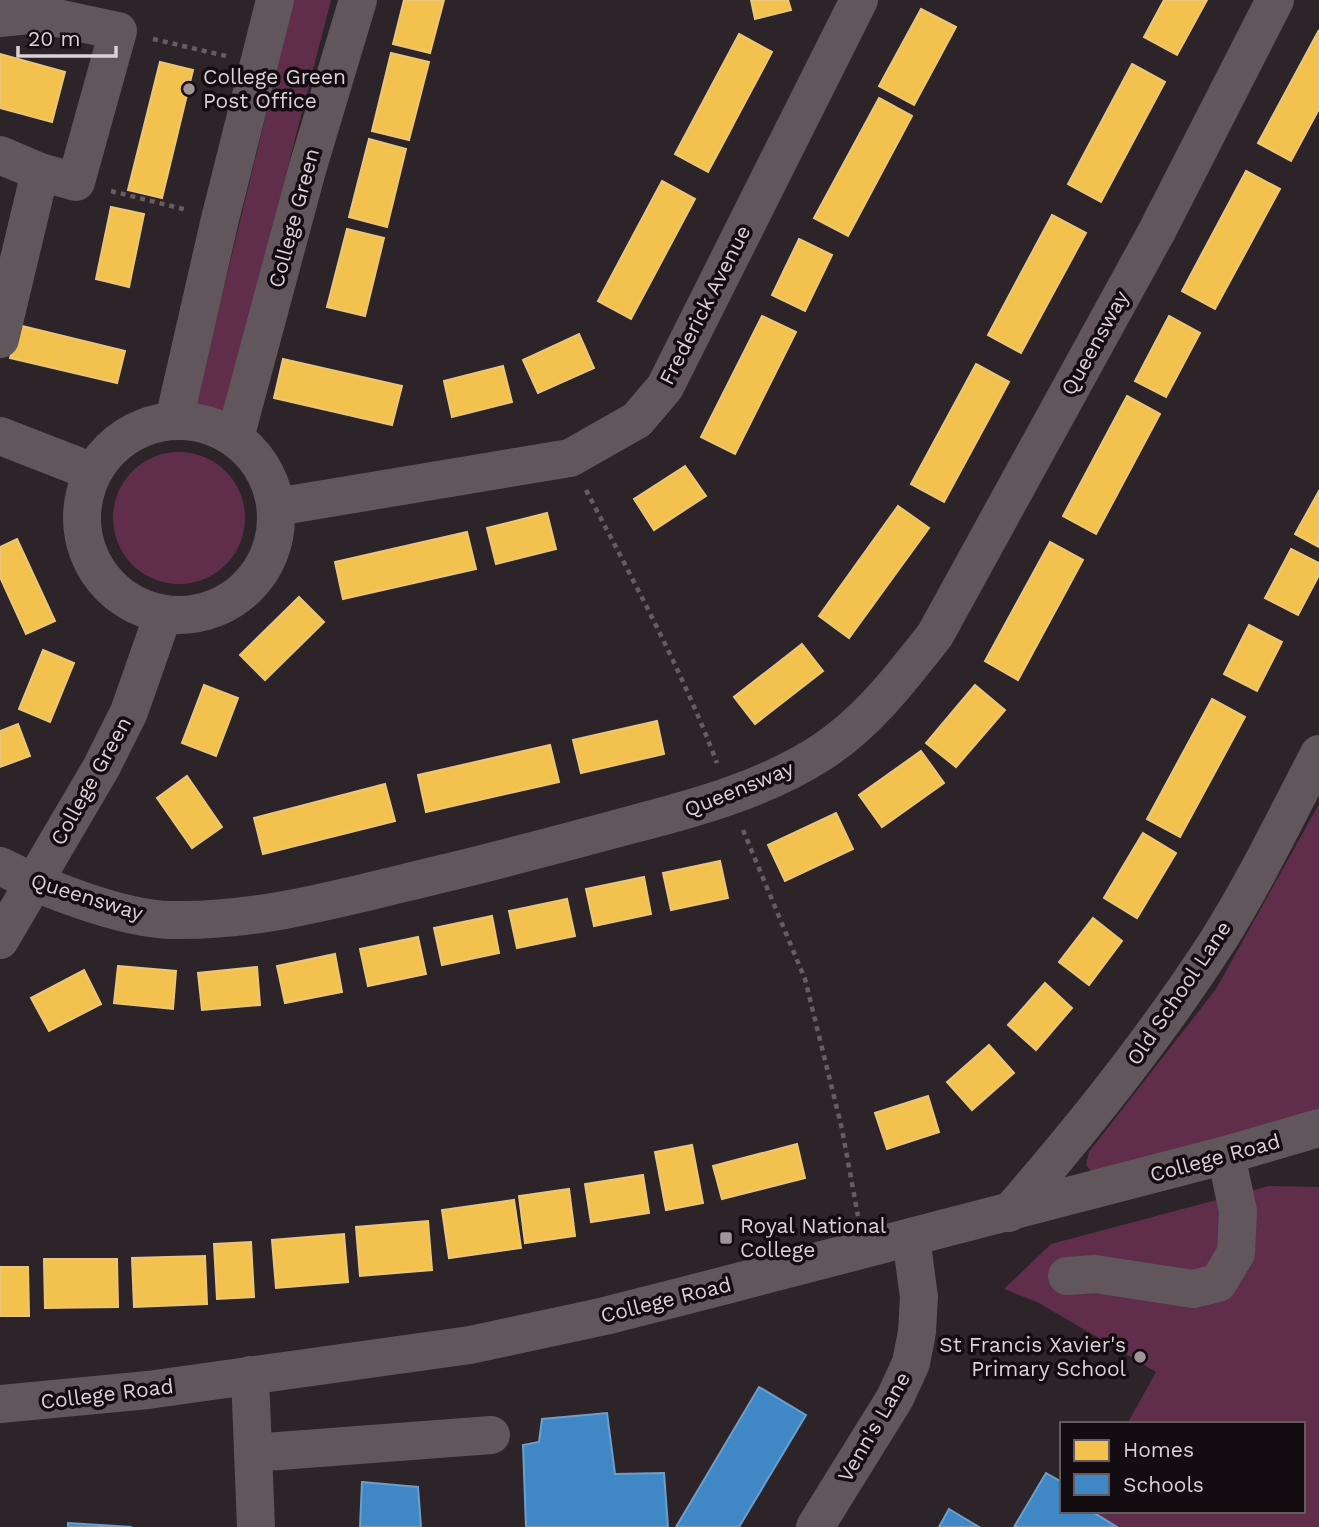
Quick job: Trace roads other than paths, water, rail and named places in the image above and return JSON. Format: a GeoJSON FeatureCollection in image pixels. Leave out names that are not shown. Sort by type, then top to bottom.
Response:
{"type":"FeatureCollection","features":[{"type":"Feature","properties":{"kind":"street"},"geometry":{"type":"LineString","coordinates":[[174,421],[220,219],[275,0]]}},
{"type":"Feature","properties":{"kind":"street","name":"College Green"},"geometry":{"type":"LineString","coordinates":[[235,438],[307,170],[358,0]]}},
{"type":"Feature","properties":{"kind":"street","name":"Frederick Avenue"},"geometry":{"type":"LineString","coordinates":[[276,507],[570,458],[636,420],[665,387],[859,0]]}},
{"type":"Feature","properties":{"kind":"street","name":"Queensway"},"geometry":{"type":"LineString","coordinates":[[0,866],[34,883],[124,912],[169,920],[269,914],[518,856],[681,812],[776,778],[823,751],[863,719],[901,679],[935,635],[1157,231],[1275,0]]}},
{"type":"Feature","properties":{"kind":"street"},"geometry":{"type":"LineString","coordinates":[[0,18],[38,14],[118,31],[76,182],[40,172],[0,155]]}},
{"type":"Feature","properties":{"kind":"street"},"geometry":{"type":"LineString","coordinates":[[0,339],[40,172]]}},
{"type":"Feature","properties":{"kind":"street"},"geometry":{"type":"LineString","coordinates":[[174,421],[208,425],[235,438],[263,467],[276,507],[275,539],[263,570],[236,598],[203,614],[163,615],[135,606],[104,582],[86,548],[82,526],[85,494],[93,472],[119,441],[148,426],[174,421]]}},
{"type":"Feature","properties":{"kind":"street"},"geometry":{"type":"LineString","coordinates":[[0,436],[93,472]]}},
{"type":"Feature","properties":{"kind":"street","name":"College Green"},"geometry":{"type":"LineString","coordinates":[[0,940],[101,768],[129,712],[163,615]]}},
{"type":"Feature","properties":{"kind":"street","name":"Old School Lane"},"geometry":{"type":"LineString","coordinates":[[1009,1213],[1093,1114],[1174,1006],[1219,939],[1319,754]]}},
{"type":"Feature","properties":{"kind":"street","name":"College Road"},"geometry":{"type":"LineString","coordinates":[[0,1404],[148,1390],[470,1345],[605,1316],[1009,1213],[1226,1156],[1319,1128]]}},
{"type":"Feature","properties":{"kind":"street"},"geometry":{"type":"LineString","coordinates":[[1067,1276],[1095,1274],[1193,1289],[1218,1283],[1236,1253],[1238,1211],[1226,1156]]}},
{"type":"Feature","properties":{"kind":"street","name":"Venn's Lane"},"geometry":{"type":"LineString","coordinates":[[815,1527],[895,1398],[911,1363],[917,1332],[919,1297],[911,1238]]}},
{"type":"Feature","properties":{"kind":"street"},"geometry":{"type":"LineString","coordinates":[[250,1374],[256,1527]]}},
{"type":"Feature","properties":{"kind":"street"},"geometry":{"type":"LineString","coordinates":[[253,1454],[491,1435]]}},
{"type":"Feature","properties":{"kind":"place","name":"College Green Post Office"},"geometry":{"type":"Point","coordinates":[189,89]}},
{"type":"Feature","properties":{"kind":"place","name":"Royal National College"},"geometry":{"type":"Point","coordinates":[726,1238]}},
{"type":"Feature","properties":{"kind":"place","name":"St Francis Xavier's Primary School"},"geometry":{"type":"Point","coordinates":[1140,1357]}}]}
